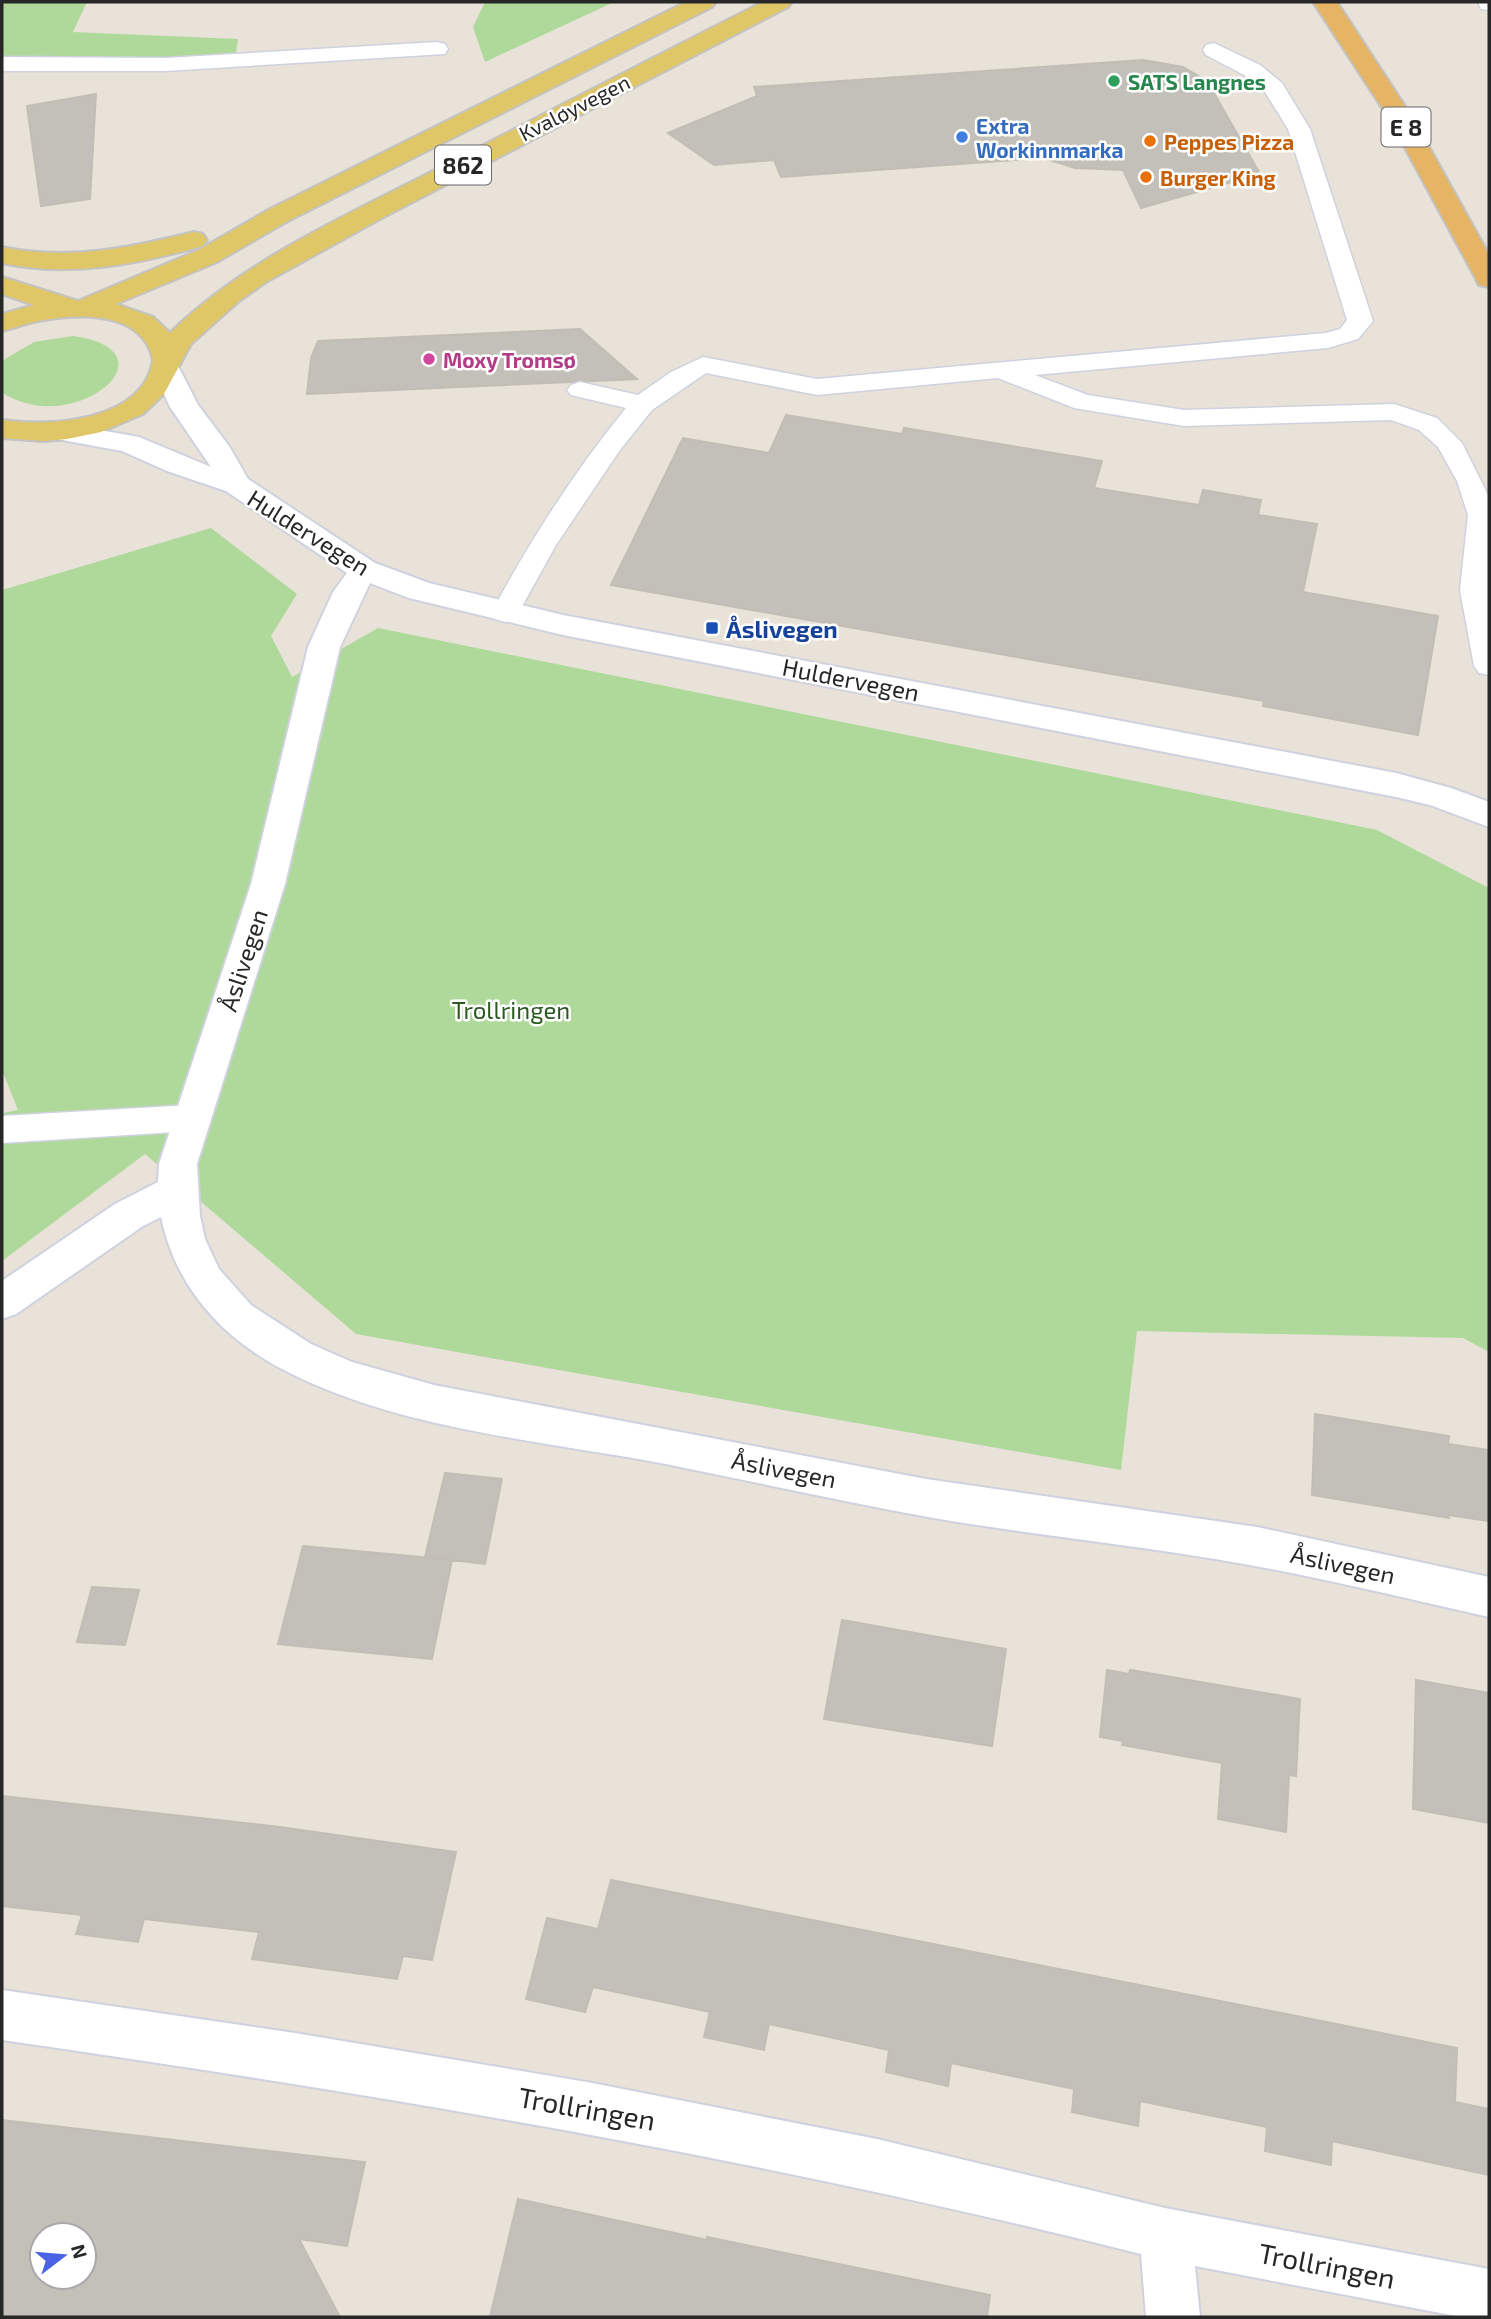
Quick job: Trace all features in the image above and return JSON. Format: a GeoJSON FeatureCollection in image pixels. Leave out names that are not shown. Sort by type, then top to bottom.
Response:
{"type":"FeatureCollection","features":[{"type":"Feature","properties":{"kind":"highway","name":"E 8"},"geometry":{"type":"LineString","coordinates":[[1325,2],[1402,120],[1489,279]]}},
{"type":"Feature","properties":{"kind":"main road","name":"Kvaløyvegen"},"geometry":{"type":"LineString","coordinates":[[75,308],[208,256],[277,216],[704,2]]}},
{"type":"Feature","properties":{"kind":"main road","name":"Kvaløyvegen"},"geometry":{"type":"LineString","coordinates":[[167,363],[181,338],[256,276],[371,213],[780,2]]}},
{"type":"Feature","properties":{"kind":"main road","name":"862"},"geometry":{"type":"LineString","coordinates":[[2,255],[18,259],[65,262],[105,261],[161,250],[277,216]]}},
{"type":"Feature","properties":{"kind":"main road","name":"862"},"geometry":{"type":"LineString","coordinates":[[2,285],[75,308],[117,313],[143,323],[161,339],[167,363],[158,385],[142,401],[119,415],[91,426],[2,446]]}},
{"type":"Feature","properties":{"kind":"main road","name":"862"},"geometry":{"type":"LineString","coordinates":[[2,323],[37,312],[75,308]]}},
{"type":"Feature","properties":{"kind":"main road","name":"862"},"geometry":{"type":"LineString","coordinates":[[2,429],[54,433]]}},
{"type":"Feature","properties":{"kind":"street","name":"Huldervegen"},"geometry":{"type":"LineString","coordinates":[[167,363],[184,407],[214,446],[236,485]]}},
{"type":"Feature","properties":{"kind":"street","name":"Huldervegen"},"geometry":{"type":"LineString","coordinates":[[54,433],[129,443],[177,465],[236,485],[364,570],[420,591],[505,613],[1396,785],[1438,796],[1489,816]]}},
{"type":"Feature","properties":{"kind":"street","name":"Åslivegen"},"geometry":{"type":"LineString","coordinates":[[364,570],[349,592],[324,648],[268,884],[178,1164],[176,1191],[184,1236],[194,1266],[226,1307],[260,1335],[324,1369],[400,1394],[500,1416],[968,1505],[1197,1537],[1312,1557],[1489,1597]]}},
{"type":"Feature","properties":{"kind":"street"},"geometry":{"type":"LineString","coordinates":[[2,1302],[129,1215],[176,1191]]}},
{"type":"Feature","properties":{"kind":"street","name":"Trollringen"},"geometry":{"type":"LineString","coordinates":[[2,2015],[436,2081],[645,2118],[1068,2210],[1165,2234],[1489,2296]]}},
{"type":"Feature","properties":{"kind":"street"},"geometry":{"type":"LineString","coordinates":[[1165,2234],[1173,2317]]}},
{"type":"Feature","properties":{"kind":"lane"},"geometry":{"type":"LineString","coordinates":[[2,64],[205,64],[437,49]]}},
{"type":"Feature","properties":{"kind":"lane"},"geometry":{"type":"LineString","coordinates":[[505,613],[542,545],[610,445],[643,404],[680,377],[703,365],[817,387],[1328,340],[1349,334],[1360,321],[1299,129],[1274,88],[1252,70],[1214,50]]}},
{"type":"Feature","properties":{"kind":"lane"},"geometry":{"type":"LineString","coordinates":[[998,370],[1083,402],[1184,418],[1394,412],[1428,424],[1449,443],[1471,481],[1482,515],[1474,590],[1489,666]]}},
{"type":"Feature","properties":{"kind":"lane"},"geometry":{"type":"LineString","coordinates":[[580,390],[643,404]]}},
{"type":"Feature","properties":{"kind":"lane"},"geometry":{"type":"LineString","coordinates":[[2,1130],[191,1118]]}},
{"type":"Feature","properties":{"kind":"green space"},"geometry":{"type":"Polygon","coordinates":[[[2,2],[87,2],[73,32],[238,39],[236,53],[109,61],[2,57],[2,2]]]}},
{"type":"Feature","properties":{"kind":"green space"},"geometry":{"type":"Polygon","coordinates":[[[485,2],[614,2],[485,62],[473,27],[485,2]]]}},
{"type":"Feature","properties":{"kind":"green space"},"geometry":{"type":"Polygon","coordinates":[[[73,336],[104,345],[117,358],[117,373],[105,387],[85,399],[59,406],[31,404],[3,393],[2,363],[5,359],[34,342],[73,336]]]}},
{"type":"Feature","properties":{"kind":"green space","name":"Trollringen"},"geometry":{"type":"Polygon","coordinates":[[[211,528],[297,594],[271,636],[292,677],[378,628],[1377,830],[1489,888],[1489,1352],[1463,1338],[1137,1331],[1121,1470],[356,1334],[145,1154],[2,1261],[2,1113],[18,1110],[2,1070],[2,590],[211,528]]]}},
{"type":"Feature","properties":{"kind":"building"},"geometry":{"type":"Polygon","coordinates":[[[1143,60],[1183,67],[1207,81],[1260,174],[1141,208],[1123,170],[1075,168],[1043,158],[781,177],[774,160],[714,165],[668,133],[757,96],[754,87],[1143,60]]]}},
{"type":"Feature","properties":{"kind":"building"},"geometry":{"type":"Polygon","coordinates":[[[96,94],[90,199],[41,206],[27,106],[96,94]]]}},
{"type":"Feature","properties":{"kind":"building"},"geometry":{"type":"Polygon","coordinates":[[[580,329],[637,379],[307,394],[311,358],[318,341],[580,329]]]}},
{"type":"Feature","properties":{"kind":"building"},"geometry":{"type":"Polygon","coordinates":[[[786,415],[902,434],[904,428],[1102,461],[1094,488],[1199,505],[1203,490],[1261,500],[1258,515],[1317,524],[1303,592],[1438,616],[1418,735],[1263,706],[1264,701],[611,585],[683,438],[769,453],[786,415]]]}},
{"type":"Feature","properties":{"kind":"building"},"geometry":{"type":"Polygon","coordinates":[[[1315,1414],[1449,1436],[1448,1444],[1489,1450],[1489,1521],[1448,1515],[1449,1518],[1312,1495],[1315,1414]]]}},
{"type":"Feature","properties":{"kind":"building"},"geometry":{"type":"Polygon","coordinates":[[[445,1473],[502,1479],[485,1564],[425,1557],[445,1473]]]}},
{"type":"Feature","properties":{"kind":"building"},"geometry":{"type":"Polygon","coordinates":[[[303,1546],[452,1560],[432,1659],[278,1644],[303,1546]]]}},
{"type":"Feature","properties":{"kind":"building"},"geometry":{"type":"Polygon","coordinates":[[[92,1587],[139,1590],[125,1645],[77,1642],[92,1587]]]}},
{"type":"Feature","properties":{"kind":"building"},"geometry":{"type":"Polygon","coordinates":[[[842,1620],[1006,1649],[992,1746],[824,1719],[842,1620]]]}},
{"type":"Feature","properties":{"kind":"building"},"geometry":{"type":"Polygon","coordinates":[[[1107,1670],[1129,1674],[1130,1670],[1300,1699],[1296,1776],[1289,1775],[1286,1832],[1218,1819],[1222,1763],[1122,1745],[1123,1741],[1100,1737],[1107,1670]]]}},
{"type":"Feature","properties":{"kind":"building"},"geometry":{"type":"Polygon","coordinates":[[[1416,1680],[1489,1693],[1489,1823],[1413,1809],[1416,1680]]]}},
{"type":"Feature","properties":{"kind":"building"},"geometry":{"type":"Polygon","coordinates":[[[2,1796],[280,1827],[456,1852],[432,1960],[403,1956],[397,1979],[252,1959],[259,1932],[144,1919],[138,1942],[76,1934],[82,1915],[2,1906],[2,1796]]]}},
{"type":"Feature","properties":{"kind":"building"},"geometry":{"type":"Polygon","coordinates":[[[611,1880],[1457,2048],[1455,2102],[1489,2109],[1489,2175],[1332,2141],[1331,2165],[1265,2151],[1267,2127],[1140,2101],[1138,2126],[1072,2112],[1074,2089],[951,2063],[948,2086],[886,2072],[889,2050],[769,2024],[764,2050],[704,2037],[710,2012],[593,1987],[585,2012],[526,1999],[547,1918],[598,1929],[611,1880]]]}},
{"type":"Feature","properties":{"kind":"building"},"geometry":{"type":"Polygon","coordinates":[[[2,2120],[365,2162],[347,2246],[299,2239],[340,2317],[2,2317],[2,2120]]]}},
{"type":"Feature","properties":{"kind":"building"},"geometry":{"type":"Polygon","coordinates":[[[518,2199],[707,2240],[707,2237],[990,2295],[987,2317],[490,2317],[518,2199]]]}},
{"type":"Feature","properties":{"kind":"place","name":"SATS Langnes"},"geometry":{"type":"Point","coordinates":[1114,81]}},
{"type":"Feature","properties":{"kind":"place","name":"Extra Workinnmarka"},"geometry":{"type":"Point","coordinates":[962,137]}},
{"type":"Feature","properties":{"kind":"place","name":"Peppes Pizza"},"geometry":{"type":"Point","coordinates":[1150,141]}},
{"type":"Feature","properties":{"kind":"place","name":"Burger King"},"geometry":{"type":"Point","coordinates":[1146,177]}},
{"type":"Feature","properties":{"kind":"place","name":"Moxy Tromsø"},"geometry":{"type":"Point","coordinates":[429,359]}},
{"type":"Feature","properties":{"kind":"place","name":"Åslivegen"},"geometry":{"type":"Point","coordinates":[712,628]}}]}
